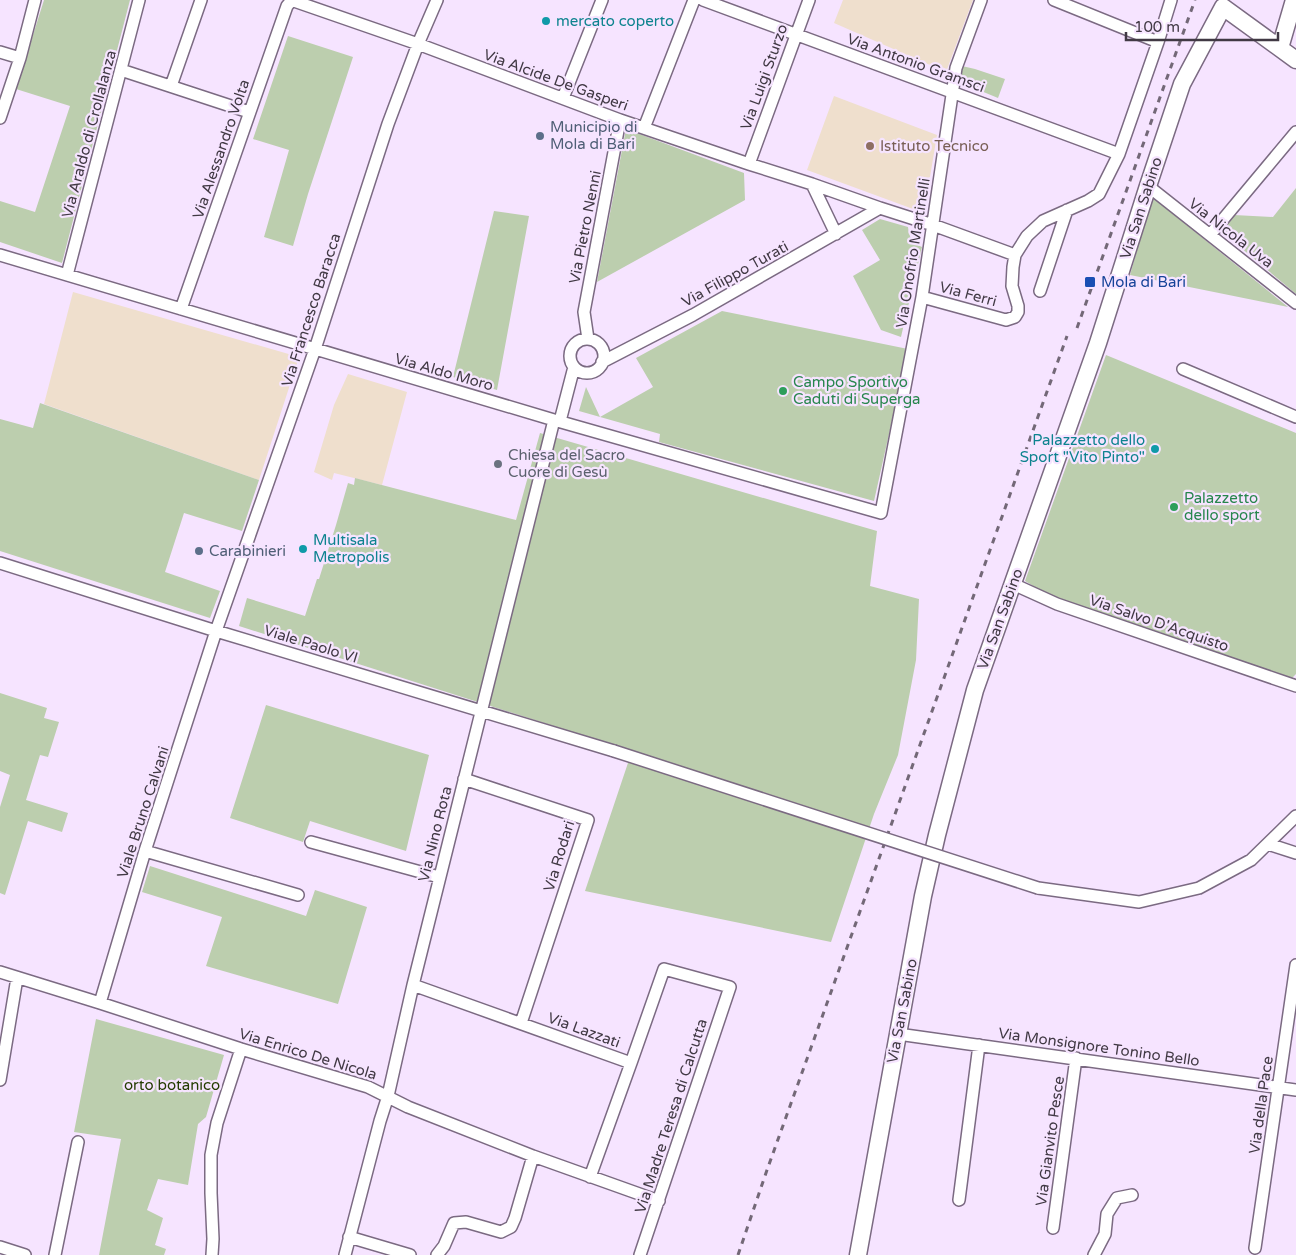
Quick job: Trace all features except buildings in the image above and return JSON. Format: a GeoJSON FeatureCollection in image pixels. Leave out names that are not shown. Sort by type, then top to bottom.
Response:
{"type":"FeatureCollection","features":[{"type":"Feature","properties":{"kind":"street"},"geometry":{"type":"LineString","coordinates":[[0,118],[20,58],[35,0]]}},
{"type":"Feature","properties":{"kind":"street","name":"Via Araldo di Crollalanza"},"geometry":{"type":"LineString","coordinates":[[67,275],[139,0]]}},
{"type":"Feature","properties":{"kind":"street"},"geometry":{"type":"LineString","coordinates":[[171,86],[201,0]]}},
{"type":"Feature","properties":{"kind":"street","name":"Via Alcide De Gasperi"},"geometry":{"type":"LineString","coordinates":[[292,0],[418,44],[620,120],[933,225],[1015,255]]}},
{"type":"Feature","properties":{"kind":"street","name":"Via Alessandro Volta"},"geometry":{"type":"LineString","coordinates":[[180,310],[287,6],[292,0]]}},
{"type":"Feature","properties":{"kind":"street","name":"Via Francesco Baracca"},"geometry":{"type":"LineString","coordinates":[[216,631],[315,349],[388,124],[418,44],[437,0]]}},
{"type":"Feature","properties":{"kind":"street"},"geometry":{"type":"LineString","coordinates":[[563,98],[602,0]]}},
{"type":"Feature","properties":{"kind":"street"},"geometry":{"type":"LineString","coordinates":[[644,128],[694,0]]}},
{"type":"Feature","properties":{"kind":"street","name":"Via Antonio Gramsci"},"geometry":{"type":"LineString","coordinates":[[703,0],[1119,154]]}},
{"type":"Feature","properties":{"kind":"street","name":"Via Luigi Sturzo"},"geometry":{"type":"LineString","coordinates":[[749,164],[808,0]]}},
{"type":"Feature","properties":{"kind":"street","name":"Via Onofrio Martinelli"},"geometry":{"type":"LineString","coordinates":[[881,513],[922,296],[956,68],[981,0]]}},
{"type":"Feature","properties":{"kind":"street"},"geometry":{"type":"LineString","coordinates":[[1054,0],[1158,42]]}},
{"type":"Feature","properties":{"kind":"street"},"geometry":{"type":"LineString","coordinates":[[1015,255],[1027,236],[1042,221],[1088,201],[1099,194],[1119,154],[1171,0]]}},
{"type":"Feature","properties":{"kind":"street"},"geometry":{"type":"LineString","coordinates":[[1294,0],[1280,48],[1296,60]]}},
{"type":"Feature","properties":{"kind":"street","name":"Via San Sabino"},"geometry":{"type":"LineString","coordinates":[[860,1254],[923,896],[939,826],[975,690],[1098,343],[1182,84],[1223,6],[1280,48]]}},
{"type":"Feature","properties":{"kind":"street"},"geometry":{"type":"LineString","coordinates":[[0,52],[20,58]]}},
{"type":"Feature","properties":{"kind":"street"},"geometry":{"type":"LineString","coordinates":[[121,70],[249,112]]}},
{"type":"Feature","properties":{"kind":"street","name":"Via Pietro Nenni"},"geometry":{"type":"LineString","coordinates":[[588,339],[584,312],[620,120]]}},
{"type":"Feature","properties":{"kind":"street"},"geometry":{"type":"LineString","coordinates":[[1210,235],[1296,132]]}},
{"type":"Feature","properties":{"kind":"street"},"geometry":{"type":"LineString","coordinates":[[812,184],[836,234]]}},
{"type":"Feature","properties":{"kind":"street","name":"Via Nicola Uva"},"geometry":{"type":"LineString","coordinates":[[1148,186],[1296,303]]}},
{"type":"Feature","properties":{"kind":"street","name":"Via Filippo Turati"},"geometry":{"type":"LineString","coordinates":[[602,362],[693,315],[880,208]]}},
{"type":"Feature","properties":{"kind":"street"},"geometry":{"type":"LineString","coordinates":[[1040,291],[1067,210]]}},
{"type":"Feature","properties":{"kind":"street","name":"Via Ferri"},"geometry":{"type":"LineString","coordinates":[[922,296],[1006,320],[1015,317],[1018,312],[1018,306],[1012,286],[1015,255]]}},
{"type":"Feature","properties":{"kind":"street","name":"Via Aldo Moro"},"geometry":{"type":"LineString","coordinates":[[0,256],[560,421],[881,513]]}},
{"type":"Feature","properties":{"kind":"street"},"geometry":{"type":"LineString","coordinates":[[588,339],[596,342],[603,351],[602,362],[595,371],[589,373],[576,369],[570,357],[572,347],[581,340],[588,339]]}},
{"type":"Feature","properties":{"kind":"street","name":"Via Nino Rota"},"geometry":{"type":"LineString","coordinates":[[345,1255],[388,1096],[413,984],[480,711],[576,369]]}},
{"type":"Feature","properties":{"kind":"street"},"geometry":{"type":"LineString","coordinates":[[1182,369],[1296,417]]}},
{"type":"Feature","properties":{"kind":"street","name":"Viale Paolo VI"},"geometry":{"type":"LineString","coordinates":[[0,563],[216,631],[614,751],[1038,888],[1139,902],[1199,888],[1252,860],[1296,816]]}},
{"type":"Feature","properties":{"kind":"street","name":"Via Salvo D'Acquisto"},"geometry":{"type":"LineString","coordinates":[[1013,584],[1057,604],[1296,686]]}},
{"type":"Feature","properties":{"kind":"street","name":"Viale Bruno Calvani"},"geometry":{"type":"LineString","coordinates":[[100,1003],[145,850],[216,631]]}},
{"type":"Feature","properties":{"kind":"street","name":"Via Rodari"},"geometry":{"type":"LineString","coordinates":[[464,779],[588,820],[520,1023]]}},
{"type":"Feature","properties":{"kind":"street"},"geometry":{"type":"LineString","coordinates":[[311,842],[439,877]]}},
{"type":"Feature","properties":{"kind":"street"},"geometry":{"type":"LineString","coordinates":[[1268,844],[1296,853]]}},
{"type":"Feature","properties":{"kind":"street"},"geometry":{"type":"LineString","coordinates":[[145,850],[298,895]]}},
{"type":"Feature","properties":{"kind":"street","name":"Via della Pace"},"geometry":{"type":"LineString","coordinates":[[1255,1248],[1278,1087],[1295,986],[1296,965]]}},
{"type":"Feature","properties":{"kind":"street","name":"Via Madre Teresa di Calcutta"},"geometry":{"type":"LineString","coordinates":[[631,1063],[664,970],[730,987],[640,1255]]}},
{"type":"Feature","properties":{"kind":"street","name":"Via Enrico De Nicola"},"geometry":{"type":"LineString","coordinates":[[0,972],[241,1050],[368,1087],[408,1107],[533,1156],[658,1201]]}},
{"type":"Feature","properties":{"kind":"street"},"geometry":{"type":"LineString","coordinates":[[0,1080],[17,978]]}},
{"type":"Feature","properties":{"kind":"street","name":"Via Lazzati"},"geometry":{"type":"LineString","coordinates":[[413,984],[631,1063],[590,1177]]}},
{"type":"Feature","properties":{"kind":"street","name":"Via Monsignore Tonino Bello"},"geometry":{"type":"LineString","coordinates":[[898,1034],[1296,1090]]}},
{"type":"Feature","properties":{"kind":"street"},"geometry":{"type":"LineString","coordinates":[[958,1200],[980,1045]]}},
{"type":"Feature","properties":{"kind":"street"},"geometry":{"type":"LineString","coordinates":[[212,1255],[211,1154],[217,1123],[241,1050]]}},
{"type":"Feature","properties":{"kind":"street","name":"Via Gianvito Pesce"},"geometry":{"type":"LineString","coordinates":[[1053,1228],[1076,1058]]}},
{"type":"Feature","properties":{"kind":"street"},"geometry":{"type":"LineString","coordinates":[[55,1255],[78,1142]]}},
{"type":"Feature","properties":{"kind":"street"},"geometry":{"type":"LineString","coordinates":[[437,1255],[444,1246],[454,1223],[466,1222],[501,1232],[511,1227],[533,1156]]}},
{"type":"Feature","properties":{"kind":"street"},"geometry":{"type":"LineString","coordinates":[[1094,1255],[1104,1234],[1107,1214],[1117,1198],[1132,1195]]}},
{"type":"Feature","properties":{"kind":"street"},"geometry":{"type":"LineString","coordinates":[[349,1237],[410,1255]]}},
{"type":"Feature","properties":{"kind":"street"},"geometry":{"type":"LineString","coordinates":[[0,1247],[25,1255]]}},
{"type":"Feature","properties":{"kind":"shaded area"},"geometry":{"type":"Polygon","coordinates":[[[843,0],[973,0],[946,72],[834,23],[843,0]]]}},
{"type":"Feature","properties":{"kind":"shaded area"},"geometry":{"type":"Polygon","coordinates":[[[834,96],[937,135],[930,177],[922,181],[918,190],[926,199],[924,213],[807,170],[834,96]]]}},
{"type":"Feature","properties":{"kind":"shaded area"},"geometry":{"type":"Polygon","coordinates":[[[73,292],[299,357],[259,480],[44,404],[73,292]]]}},
{"type":"Feature","properties":{"kind":"shaded area"},"geometry":{"type":"Polygon","coordinates":[[[348,374],[407,392],[382,485],[334,473],[332,480],[314,472],[334,405],[348,374]]]}},
{"type":"Feature","properties":{"kind":"green space"},"geometry":{"type":"Polygon","coordinates":[[[44,0],[130,0],[62,263],[0,242],[0,201],[35,212],[70,106],[16,89],[44,0]]]}},
{"type":"Feature","properties":{"kind":"green space"},"geometry":{"type":"Polygon","coordinates":[[[288,36],[353,57],[293,246],[264,237],[289,150],[253,139],[288,36]]]}},
{"type":"Feature","properties":{"kind":"green space"},"geometry":{"type":"Polygon","coordinates":[[[962,66],[1005,79],[998,98],[969,86],[961,74],[962,66]]]}},
{"type":"Feature","properties":{"kind":"green space"},"geometry":{"type":"Polygon","coordinates":[[[626,129],[744,173],[745,200],[597,282],[626,129]]]}},
{"type":"Feature","properties":{"kind":"green space"},"geometry":{"type":"Polygon","coordinates":[[[1296,188],[1296,294],[1221,231],[1234,215],[1273,217],[1296,188]]]}},
{"type":"Feature","properties":{"kind":"green space"},"geometry":{"type":"Polygon","coordinates":[[[1152,197],[1288,307],[1130,275],[1152,197]]]}},
{"type":"Feature","properties":{"kind":"green space"},"geometry":{"type":"Polygon","coordinates":[[[494,211],[529,216],[497,390],[453,377],[494,211]]]}},
{"type":"Feature","properties":{"kind":"green space"},"geometry":{"type":"Polygon","coordinates":[[[880,219],[908,227],[912,239],[922,247],[901,337],[881,330],[853,276],[880,260],[862,230],[880,219]]]}},
{"type":"Feature","properties":{"kind":"green space","name":"Campo Sportivo Caduti di Superga"},"geometry":{"type":"Polygon","coordinates":[[[722,311],[908,349],[874,501],[659,442],[660,434],[600,417],[653,387],[636,358],[722,311]]]}},
{"type":"Feature","properties":{"kind":"green space","name":"Palazzetto dello sport"},"geometry":{"type":"Polygon","coordinates":[[[1106,355],[1296,433],[1296,674],[1291,679],[1162,636],[1161,632],[1154,633],[1045,593],[1025,581],[1106,355]]]}},
{"type":"Feature","properties":{"kind":"green space"},"geometry":{"type":"Polygon","coordinates":[[[586,387],[600,417],[579,411],[586,387]]]}},
{"type":"Feature","properties":{"kind":"green space"},"geometry":{"type":"Polygon","coordinates":[[[40,403],[259,480],[242,531],[184,513],[165,572],[220,591],[210,618],[0,551],[0,419],[33,428],[40,403]]]}},
{"type":"Feature","properties":{"kind":"green space"},"geometry":{"type":"Polygon","coordinates":[[[540,433],[877,531],[870,586],[919,599],[916,660],[898,755],[874,814],[831,942],[585,891],[632,751],[239,626],[247,598],[305,616],[317,579],[319,579],[348,483],[354,485],[355,478],[516,520],[540,433]]]}},
{"type":"Feature","properties":{"kind":"green space"},"geometry":{"type":"Polygon","coordinates":[[[0,693],[47,708],[44,718],[59,722],[48,757],[40,755],[26,800],[68,813],[62,832],[28,821],[5,895],[0,893],[0,807],[10,775],[0,771],[0,693]]]}},
{"type":"Feature","properties":{"kind":"green space"},"geometry":{"type":"Polygon","coordinates":[[[266,705],[429,755],[406,851],[310,821],[303,842],[230,818],[266,705]]]}},
{"type":"Feature","properties":{"kind":"green space"},"geometry":{"type":"Polygon","coordinates":[[[150,866],[306,916],[315,890],[367,907],[338,1004],[206,966],[222,917],[142,892],[150,866]]]}},
{"type":"Feature","properties":{"kind":"green space","name":"orto botanico"},"geometry":{"type":"Polygon","coordinates":[[[96,1019],[224,1055],[206,1117],[198,1124],[188,1185],[158,1179],[147,1210],[163,1218],[155,1245],[166,1249],[164,1255],[99,1255],[121,1139],[74,1132],[96,1019]]]}},
{"type":"Feature","properties":{"kind":"railway"},"geometry":{"type":"LineString","coordinates":[[1077,328],[1195,0]]}},
{"type":"Feature","properties":{"kind":"railway"},"geometry":{"type":"LineString","coordinates":[[738,1255],[1067,336]]}},
{"type":"Feature","properties":{"kind":"place","name":"mercato coperto"},"geometry":{"type":"Point","coordinates":[546,21]}},
{"type":"Feature","properties":{"kind":"place","name":"Municipio di Mola di Bari"},"geometry":{"type":"Point","coordinates":[540,136]}},
{"type":"Feature","properties":{"kind":"place","name":"Istituto Tecnico"},"geometry":{"type":"Point","coordinates":[870,146]}},
{"type":"Feature","properties":{"kind":"place","name":"Mola di Bari"},"geometry":{"type":"Point","coordinates":[1090,282]}},
{"type":"Feature","properties":{"kind":"place","name":"Campo Sportivo Caduti di Superga"},"geometry":{"type":"Point","coordinates":[783,391]}},
{"type":"Feature","properties":{"kind":"place","name":"Palazzetto dello Sport \"Vito Pinto\""},"geometry":{"type":"Point","coordinates":[1155,449]}},
{"type":"Feature","properties":{"kind":"place","name":"Chiesa del Sacro Cuore di Gesù"},"geometry":{"type":"Point","coordinates":[498,464]}},
{"type":"Feature","properties":{"kind":"place","name":"Palazzetto dello sport"},"geometry":{"type":"Point","coordinates":[1174,507]}},
{"type":"Feature","properties":{"kind":"place","name":"Multisala Metropolis"},"geometry":{"type":"Point","coordinates":[303,549]}},
{"type":"Feature","properties":{"kind":"place","name":"Carabinieri"},"geometry":{"type":"Point","coordinates":[199,551]}}]}
